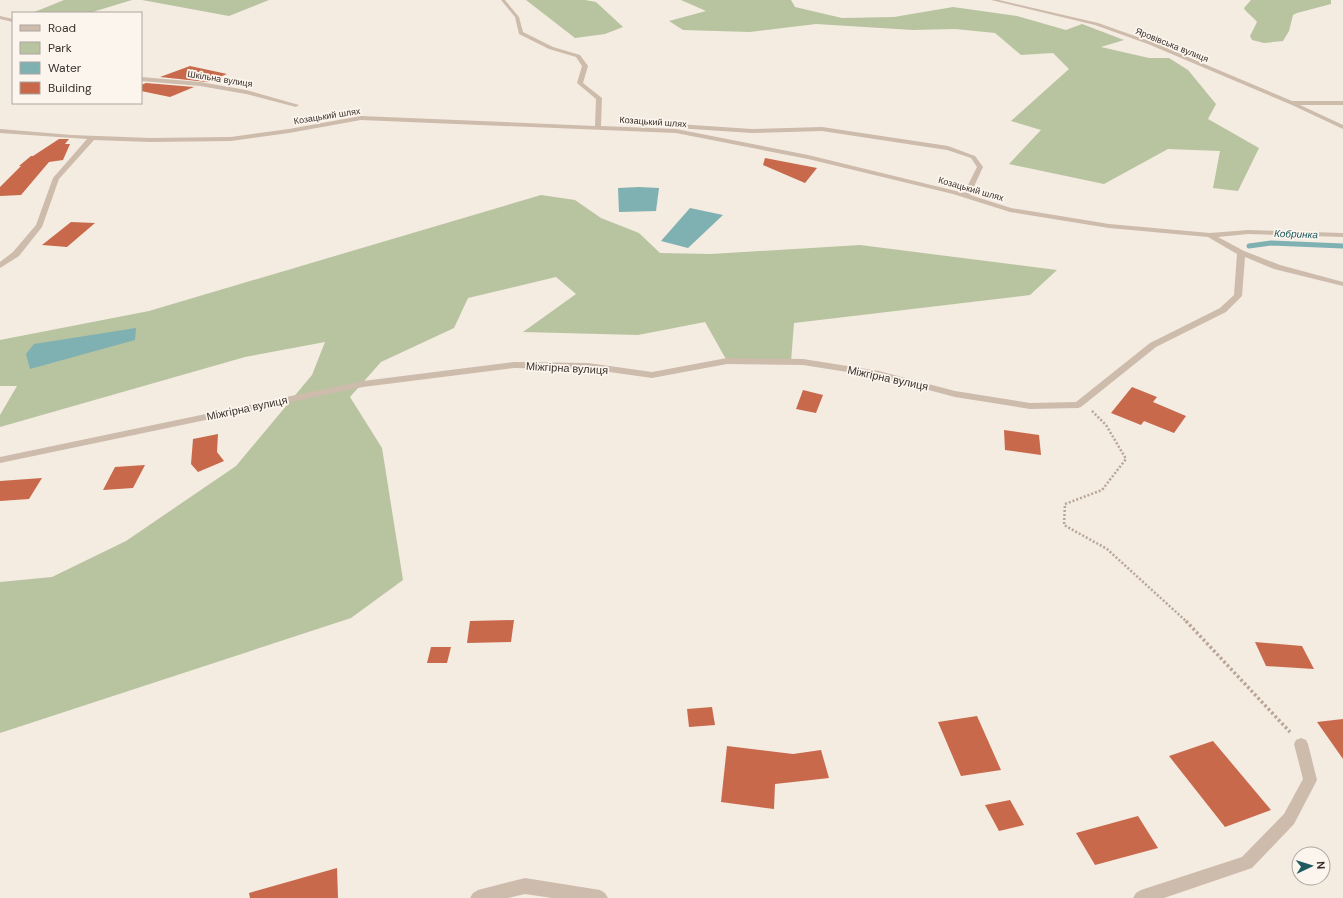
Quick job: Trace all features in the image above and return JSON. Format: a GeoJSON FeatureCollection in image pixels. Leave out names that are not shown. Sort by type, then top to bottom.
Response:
{"type":"FeatureCollection","features":[{"type":"Feature","properties":{"kind":"street"},"geometry":{"type":"LineString","coordinates":[[503,0],[517,17],[521,33],[551,48],[578,56],[585,66],[580,83],[599,98],[598,127]]}},
{"type":"Feature","properties":{"kind":"street","name":"Яровівська вулиця"},"geometry":{"type":"LineString","coordinates":[[993,0],[1096,24],[1150,43],[1291,103],[1343,103]]}},
{"type":"Feature","properties":{"kind":"street"},"geometry":{"type":"LineString","coordinates":[[0,17],[12,21]]}},
{"type":"Feature","properties":{"kind":"street","name":"Шкільна вулиця"},"geometry":{"type":"LineString","coordinates":[[142,79],[200,84],[246,92],[296,105]]}},
{"type":"Feature","properties":{"kind":"street"},"geometry":{"type":"LineString","coordinates":[[1291,103],[1318,117],[1343,127]]}},
{"type":"Feature","properties":{"kind":"street","name":"Козацький шлях"},"geometry":{"type":"LineString","coordinates":[[0,132],[150,140],[232,138],[290,131],[361,118],[676,131],[808,157],[966,196],[1010,210],[1109,226],[1210,235],[1248,232],[1343,235]]}},
{"type":"Feature","properties":{"kind":"street"},"geometry":{"type":"LineString","coordinates":[[618,128],[670,125],[752,131],[789,128],[822,130],[948,148],[973,157],[980,167],[966,196]]}},
{"type":"Feature","properties":{"kind":"street"},"geometry":{"type":"LineString","coordinates":[[0,266],[16,254],[39,225],[56,178],[92,138]]}},
{"type":"Feature","properties":{"kind":"street"},"geometry":{"type":"LineString","coordinates":[[1210,235],[1241,253],[1277,267],[1343,284]]}},
{"type":"Feature","properties":{"kind":"street","name":"Міжгірна вулиця"},"geometry":{"type":"LineString","coordinates":[[0,460],[363,384],[514,365],[588,366],[652,375],[727,361],[803,362],[879,374],[955,394],[1030,406],[1078,405],[1153,345],[1222,310],[1238,296],[1241,253]]}},
{"type":"Feature","properties":{"kind":"street"},"geometry":{"type":"LineString","coordinates":[[1141,898],[1247,863],[1289,819],[1310,780],[1301,744]]}},
{"type":"Feature","properties":{"kind":"street"},"geometry":{"type":"LineString","coordinates":[[478,898],[525,886],[600,898]]}},
{"type":"Feature","properties":{"kind":"path"},"geometry":{"type":"LineString","coordinates":[[1082,402],[1106,425],[1126,459],[1102,490],[1065,504],[1064,525],[1107,550],[1175,611],[1301,744]]}},
{"type":"Feature","properties":{"kind":"green space"},"geometry":{"type":"Polygon","coordinates":[[[64,0],[132,0],[92,12],[34,12],[64,0]]]}},
{"type":"Feature","properties":{"kind":"green space"},"geometry":{"type":"Polygon","coordinates":[[[142,0],[269,0],[229,16],[142,0]]]}},
{"type":"Feature","properties":{"kind":"green space"},"geometry":{"type":"Polygon","coordinates":[[[526,0],[585,0],[596,2],[623,27],[605,34],[575,38],[526,0]]]}},
{"type":"Feature","properties":{"kind":"green space"},"geometry":{"type":"Polygon","coordinates":[[[681,0],[791,0],[795,7],[842,18],[894,17],[953,7],[1017,16],[1066,30],[1082,24],[1124,40],[1101,47],[1149,58],[1169,58],[1188,70],[1216,104],[1208,119],[1259,148],[1238,191],[1213,188],[1220,151],[1168,149],[1104,184],[1009,164],[1041,130],[1011,121],[1069,69],[1053,53],[1021,55],[995,33],[955,29],[913,30],[816,24],[750,32],[683,30],[669,21],[706,11],[681,0]]]}},
{"type":"Feature","properties":{"kind":"green space"},"geometry":{"type":"Polygon","coordinates":[[[1251,0],[1331,0],[1331,4],[1293,15],[1289,31],[1283,41],[1264,43],[1252,40],[1250,36],[1257,22],[1246,12],[1244,8],[1251,0]]]}},
{"type":"Feature","properties":{"kind":"green space"},"geometry":{"type":"Polygon","coordinates":[[[541,195],[575,200],[601,218],[639,233],[660,253],[711,254],[860,245],[1057,270],[1030,295],[794,323],[791,362],[727,361],[705,322],[638,335],[523,332],[576,294],[556,277],[468,298],[454,328],[381,362],[350,397],[382,448],[403,580],[351,618],[0,733],[0,582],[52,577],[126,541],[236,466],[312,375],[325,342],[245,357],[0,427],[0,415],[17,386],[0,386],[0,340],[149,311],[541,195]]]}},
{"type":"Feature","properties":{"kind":"water"},"geometry":{"type":"Polygon","coordinates":[[[618,188],[659,188],[656,211],[619,212],[618,188]]]}},
{"type":"Feature","properties":{"kind":"water"},"geometry":{"type":"Polygon","coordinates":[[[690,208],[723,215],[688,248],[661,241],[690,208]]]}},
{"type":"Feature","properties":{"kind":"water"},"geometry":{"type":"Polygon","coordinates":[[[136,328],[135,340],[30,369],[26,354],[34,344],[136,328]]]}},
{"type":"Feature","properties":{"kind":"building"},"geometry":{"type":"Polygon","coordinates":[[[190,66],[227,74],[207,82],[160,77],[190,66]]]}},
{"type":"Feature","properties":{"kind":"building"},"geometry":{"type":"Polygon","coordinates":[[[146,83],[194,87],[170,97],[142,91],[142,85],[146,83]]]}},
{"type":"Feature","properties":{"kind":"building"},"geometry":{"type":"Polygon","coordinates":[[[59,139],[69,139],[65,144],[70,144],[63,160],[49,162],[21,195],[0,196],[0,187],[21,166],[19,166],[31,156],[59,139]]]}},
{"type":"Feature","properties":{"kind":"building"},"geometry":{"type":"Polygon","coordinates":[[[765,158],[817,168],[805,183],[763,165],[765,158]]]}},
{"type":"Feature","properties":{"kind":"building"},"geometry":{"type":"Polygon","coordinates":[[[71,222],[95,223],[67,247],[42,245],[71,222]]]}},
{"type":"Feature","properties":{"kind":"building"},"geometry":{"type":"Polygon","coordinates":[[[1132,387],[1157,397],[1153,402],[1186,416],[1174,433],[1144,421],[1141,425],[1111,413],[1132,387]]]}},
{"type":"Feature","properties":{"kind":"building"},"geometry":{"type":"Polygon","coordinates":[[[803,390],[823,395],[816,413],[796,409],[803,390]]]}},
{"type":"Feature","properties":{"kind":"building"},"geometry":{"type":"Polygon","coordinates":[[[1004,430],[1039,435],[1041,455],[1005,450],[1004,430]]]}},
{"type":"Feature","properties":{"kind":"building"},"geometry":{"type":"Polygon","coordinates":[[[218,434],[217,452],[224,461],[198,472],[191,464],[193,439],[218,434]]]}},
{"type":"Feature","properties":{"kind":"building"},"geometry":{"type":"Polygon","coordinates":[[[145,465],[133,488],[103,490],[115,467],[145,465]]]}},
{"type":"Feature","properties":{"kind":"building"},"geometry":{"type":"Polygon","coordinates":[[[42,478],[29,499],[0,501],[0,481],[42,478]]]}},
{"type":"Feature","properties":{"kind":"building"},"geometry":{"type":"Polygon","coordinates":[[[514,620],[511,642],[467,643],[470,621],[514,620]]]}},
{"type":"Feature","properties":{"kind":"building"},"geometry":{"type":"Polygon","coordinates":[[[1255,642],[1302,646],[1314,669],[1266,666],[1255,642]]]}},
{"type":"Feature","properties":{"kind":"building"},"geometry":{"type":"Polygon","coordinates":[[[431,647],[451,647],[447,663],[427,663],[431,647]]]}},
{"type":"Feature","properties":{"kind":"building"},"geometry":{"type":"Polygon","coordinates":[[[712,707],[715,725],[689,727],[687,709],[712,707]]]}},
{"type":"Feature","properties":{"kind":"building"},"geometry":{"type":"Polygon","coordinates":[[[977,716],[1001,770],[961,776],[938,722],[977,716]]]}},
{"type":"Feature","properties":{"kind":"building"},"geometry":{"type":"Polygon","coordinates":[[[1343,719],[1343,759],[1317,722],[1343,719]]]}},
{"type":"Feature","properties":{"kind":"building"},"geometry":{"type":"Polygon","coordinates":[[[1213,741],[1271,810],[1225,827],[1169,756],[1213,741]]]}},
{"type":"Feature","properties":{"kind":"building"},"geometry":{"type":"Polygon","coordinates":[[[727,746],[793,754],[821,750],[829,778],[775,784],[774,809],[721,802],[727,746]]]}},
{"type":"Feature","properties":{"kind":"building"},"geometry":{"type":"Polygon","coordinates":[[[1010,800],[1024,825],[999,831],[985,805],[1010,800]]]}},
{"type":"Feature","properties":{"kind":"building"},"geometry":{"type":"Polygon","coordinates":[[[1138,816],[1158,848],[1095,865],[1076,833],[1138,816]]]}},
{"type":"Feature","properties":{"kind":"building"},"geometry":{"type":"Polygon","coordinates":[[[337,868],[338,898],[250,898],[249,893],[337,868]]]}},
{"type":"Feature","properties":{"kind":"waterway","name":"Кобринка"},"geometry":{"type":"LineString","coordinates":[[1249,246],[1271,243],[1343,246]]}}]}
